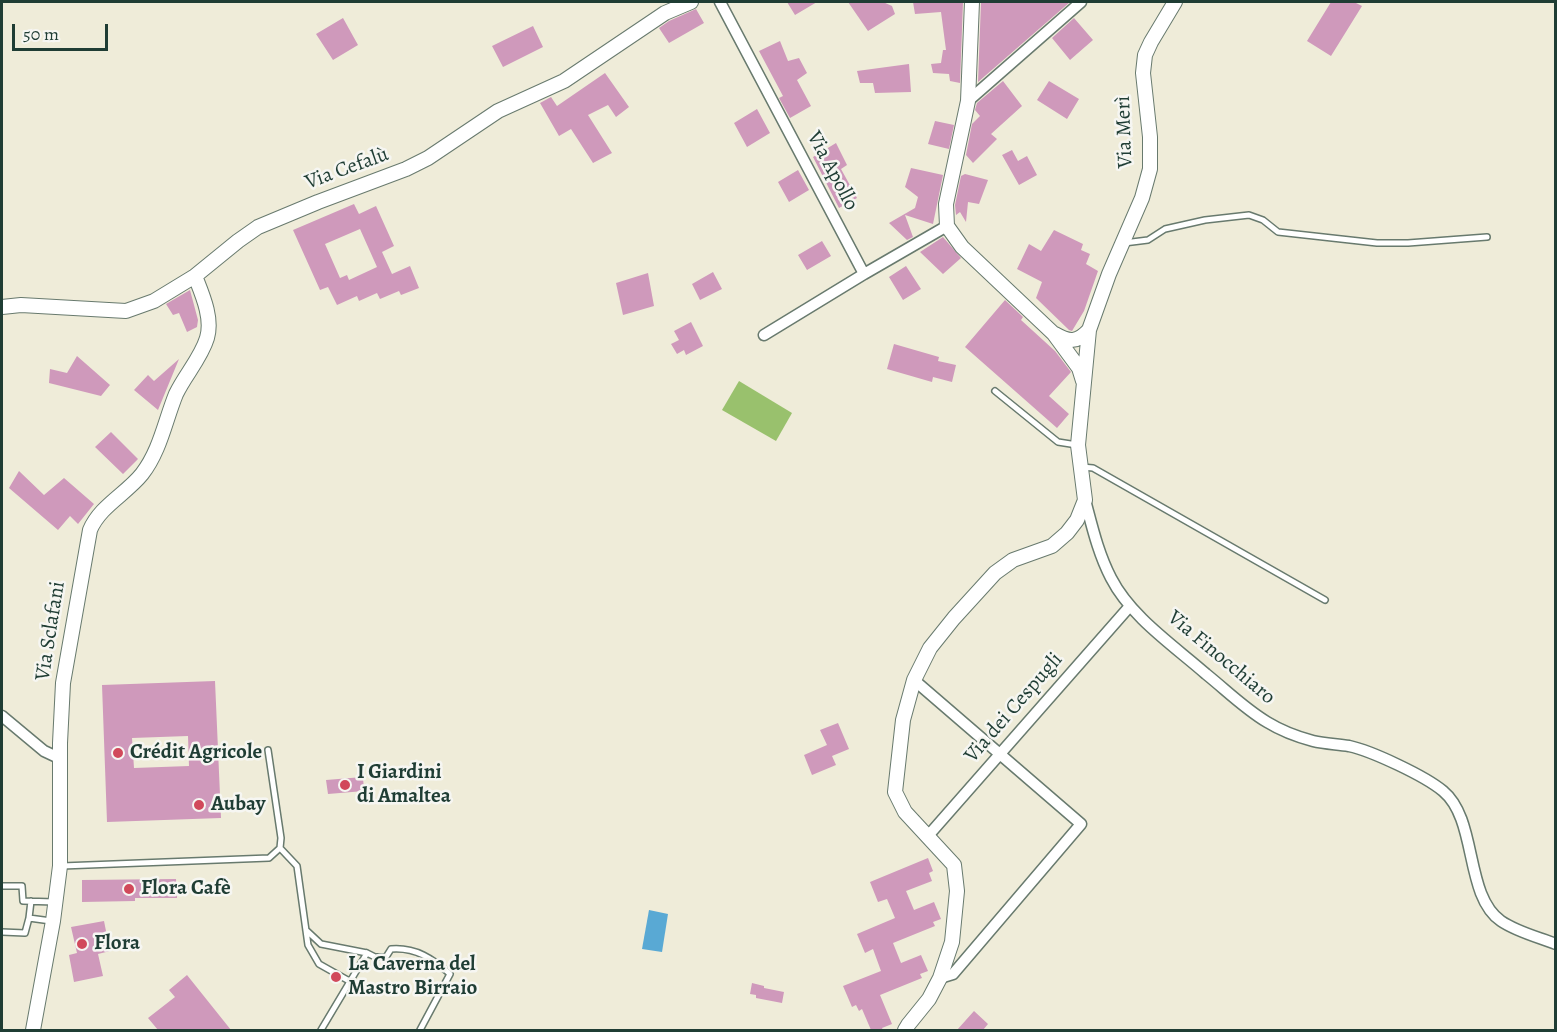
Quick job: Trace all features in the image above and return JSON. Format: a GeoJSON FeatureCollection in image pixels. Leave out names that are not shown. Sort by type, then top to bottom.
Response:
{"type":"FeatureCollection","features":[{"type":"Feature","properties":{"kind":"street","name":"Via Cefalù"},"geometry":{"type":"LineString","coordinates":[[2,307],[21,305],[126,311],[154,301],[195,276],[258,226],[421,162],[498,111],[564,81],[665,14],[691,2]]}},
{"type":"Feature","properties":{"kind":"street","name":"Via Apollo"},"geometry":{"type":"LineString","coordinates":[[720,2],[864,274]]}},
{"type":"Feature","properties":{"kind":"street"},"geometry":{"type":"LineString","coordinates":[[972,2],[968,100],[946,204],[946,226],[962,247],[1054,334],[1079,368],[1085,386]]}},
{"type":"Feature","properties":{"kind":"street"},"geometry":{"type":"LineString","coordinates":[[968,100],[1081,2]]}},
{"type":"Feature","properties":{"kind":"street","name":"Via Merì"},"geometry":{"type":"LineString","coordinates":[[1085,500],[1078,445],[1089,330],[1109,274],[1142,198],[1150,169],[1150,137],[1143,73],[1145,55],[1175,2]]}},
{"type":"Feature","properties":{"kind":"street"},"geometry":{"type":"LineString","coordinates":[[764,335],[946,226]]}},
{"type":"Feature","properties":{"kind":"street","name":"Via Sclafani"},"geometry":{"type":"LineString","coordinates":[[33,1030],[53,921],[60,866],[62,703],[66,657],[90,530],[94,519],[130,487],[151,461],[176,395],[207,337],[208,321],[204,299],[195,276]]}},
{"type":"Feature","properties":{"kind":"street"},"geometry":{"type":"LineString","coordinates":[[1054,334],[1068,341],[1077,340],[1089,330]]}},
{"type":"Feature","properties":{"kind":"street"},"geometry":{"type":"LineString","coordinates":[[905,1030],[929,999],[940,978],[952,942],[957,891],[954,865],[905,812],[895,792],[903,720],[914,680],[936,641],[995,573],[1013,560],[1053,546],[1077,520],[1085,500]]}},
{"type":"Feature","properties":{"kind":"street","name":"Via Finocchiaro"},"geometry":{"type":"LineString","coordinates":[[1085,500],[1097,544],[1111,578],[1130,606],[1244,706],[1267,722],[1313,741],[1349,746],[1371,753],[1432,783],[1445,792],[1464,823],[1474,871],[1483,896],[1492,911],[1499,920],[1512,927],[1556,944]]}},
{"type":"Feature","properties":{"kind":"street","name":"Via dei Cespugli"},"geometry":{"type":"LineString","coordinates":[[927,837],[1130,606]]}},
{"type":"Feature","properties":{"kind":"street"},"geometry":{"type":"LineString","coordinates":[[914,680],[1081,824],[953,974],[940,978]]}},
{"type":"Feature","properties":{"kind":"street"},"geometry":{"type":"LineString","coordinates":[[2,716],[44,751],[61,759]]}},
{"type":"Feature","properties":{"kind":"lane"},"geometry":{"type":"LineString","coordinates":[[1123,243],[1148,240],[1165,229],[1205,220],[1249,214],[1263,220],[1278,232],[1377,243],[1487,237]]}},
{"type":"Feature","properties":{"kind":"lane"},"geometry":{"type":"LineString","coordinates":[[995,391],[1058,442],[1078,445]]}},
{"type":"Feature","properties":{"kind":"lane"},"geometry":{"type":"LineString","coordinates":[[1080,467],[1093,468],[1324,600]]}},
{"type":"Feature","properties":{"kind":"lane"},"geometry":{"type":"LineString","coordinates":[[60,866],[269,858],[280,848],[281,838],[268,750]]}},
{"type":"Feature","properties":{"kind":"lane"},"geometry":{"type":"LineString","coordinates":[[280,848],[297,866],[308,945],[319,964],[351,982]]}},
{"type":"Feature","properties":{"kind":"lane"},"geometry":{"type":"LineString","coordinates":[[2,886],[22,886],[23,901],[56,902]]}},
{"type":"Feature","properties":{"kind":"lane"},"geometry":{"type":"LineString","coordinates":[[2,932],[25,933],[31,901]]}},
{"type":"Feature","properties":{"kind":"lane"},"geometry":{"type":"LineString","coordinates":[[29,918],[53,921]]}},
{"type":"Feature","properties":{"kind":"lane"},"geometry":{"type":"LineString","coordinates":[[306,930],[321,944],[375,957],[386,957],[392,949],[405,948],[424,954],[450,974],[420,1030]]}},
{"type":"Feature","properties":{"kind":"lane"},"geometry":{"type":"LineString","coordinates":[[321,1030],[366,953]]}},
{"type":"Feature","properties":{"kind":"green space"},"geometry":{"type":"Polygon","coordinates":[[[739,381],[792,413],[776,441],[722,410],[739,381]]]}},
{"type":"Feature","properties":{"kind":"water"},"geometry":{"type":"Polygon","coordinates":[[[649,910],[668,914],[662,952],[642,949],[649,910]]]}},
{"type":"Feature","properties":{"kind":"building"},"geometry":{"type":"Polygon","coordinates":[[[787,2],[817,2],[795,15],[787,2]]]}},
{"type":"Feature","properties":{"kind":"building"},"geometry":{"type":"Polygon","coordinates":[[[848,2],[883,2],[892,6],[895,14],[868,31],[848,2]]]}},
{"type":"Feature","properties":{"kind":"building"},"geometry":{"type":"Polygon","coordinates":[[[913,2],[963,2],[960,83],[950,81],[949,74],[933,73],[931,64],[941,63],[943,50],[946,50],[941,12],[915,14],[913,2]]]}},
{"type":"Feature","properties":{"kind":"building"},"geometry":{"type":"Polygon","coordinates":[[[981,2],[1070,2],[978,82],[981,2]]]}},
{"type":"Feature","properties":{"kind":"building"},"geometry":{"type":"Polygon","coordinates":[[[1331,2],[1354,2],[1362,6],[1331,56],[1307,41],[1331,2]]]}},
{"type":"Feature","properties":{"kind":"building"},"geometry":{"type":"Polygon","coordinates":[[[696,9],[704,23],[669,43],[659,28],[696,9]]]}},
{"type":"Feature","properties":{"kind":"building"},"geometry":{"type":"Polygon","coordinates":[[[343,18],[358,45],[333,60],[316,34],[343,18]]]}},
{"type":"Feature","properties":{"kind":"building"},"geometry":{"type":"Polygon","coordinates":[[[1074,18],[1093,40],[1070,60],[1052,38],[1074,18]]]}},
{"type":"Feature","properties":{"kind":"building"},"geometry":{"type":"Polygon","coordinates":[[[533,26],[543,47],[503,67],[492,46],[533,26]]]}},
{"type":"Feature","properties":{"kind":"building"},"geometry":{"type":"Polygon","coordinates":[[[780,41],[788,61],[799,58],[807,73],[797,80],[811,106],[790,118],[779,98],[783,96],[759,51],[780,41]]]}},
{"type":"Feature","properties":{"kind":"building"},"geometry":{"type":"Polygon","coordinates":[[[909,64],[911,92],[875,93],[873,83],[860,83],[857,71],[909,64]]]}},
{"type":"Feature","properties":{"kind":"building"},"geometry":{"type":"Polygon","coordinates":[[[605,73],[629,107],[616,117],[608,105],[588,115],[612,153],[593,163],[571,129],[559,136],[540,103],[551,97],[557,106],[605,73]]]}},
{"type":"Feature","properties":{"kind":"building"},"geometry":{"type":"Polygon","coordinates":[[[1003,81],[1022,106],[991,134],[997,139],[973,163],[966,155],[972,124],[980,116],[975,110],[977,103],[1003,81]]]}},
{"type":"Feature","properties":{"kind":"building"},"geometry":{"type":"Polygon","coordinates":[[[1049,81],[1079,99],[1067,119],[1037,100],[1049,81]]]}},
{"type":"Feature","properties":{"kind":"building"},"geometry":{"type":"Polygon","coordinates":[[[757,109],[770,133],[747,147],[734,123],[757,109]]]}},
{"type":"Feature","properties":{"kind":"building"},"geometry":{"type":"Polygon","coordinates":[[[935,121],[954,125],[949,149],[928,144],[935,121]]]}},
{"type":"Feature","properties":{"kind":"building"},"geometry":{"type":"Polygon","coordinates":[[[836,143],[847,165],[841,169],[857,198],[839,208],[813,157],[836,143]]]}},
{"type":"Feature","properties":{"kind":"building"},"geometry":{"type":"Polygon","coordinates":[[[1012,150],[1018,161],[1027,156],[1037,175],[1019,185],[1002,155],[1012,150]]]}},
{"type":"Feature","properties":{"kind":"building"},"geometry":{"type":"Polygon","coordinates":[[[911,168],[943,175],[933,224],[905,215],[913,237],[907,240],[889,223],[915,208],[918,197],[905,187],[911,168]]]}},
{"type":"Feature","properties":{"kind":"building"},"geometry":{"type":"Polygon","coordinates":[[[798,170],[809,190],[789,202],[778,182],[798,170]]]}},
{"type":"Feature","properties":{"kind":"building"},"geometry":{"type":"Polygon","coordinates":[[[965,174],[988,180],[979,204],[968,202],[966,222],[960,212],[956,215],[955,205],[961,176],[965,174]]]}},
{"type":"Feature","properties":{"kind":"building"},"geometry":{"type":"Polygon","coordinates":[[[354,204],[359,214],[376,206],[394,246],[382,252],[392,274],[410,266],[419,288],[401,295],[399,291],[380,299],[377,293],[359,301],[357,296],[337,305],[328,287],[320,290],[293,230],[354,204]],[[360,229],[325,244],[340,278],[347,275],[349,280],[377,267],[360,229]]]}},
{"type":"Feature","properties":{"kind":"building"},"geometry":{"type":"Polygon","coordinates":[[[1054,230],[1083,244],[1081,250],[1090,254],[1086,264],[1098,271],[1084,311],[1072,331],[1036,298],[1042,282],[1017,269],[1029,244],[1041,251],[1054,230]]]}},
{"type":"Feature","properties":{"kind":"building"},"geometry":{"type":"Polygon","coordinates":[[[943,237],[961,258],[943,274],[920,252],[943,237]]]}},
{"type":"Feature","properties":{"kind":"building"},"geometry":{"type":"Polygon","coordinates":[[[822,241],[831,256],[807,270],[798,255],[822,241]]]}},
{"type":"Feature","properties":{"kind":"building"},"geometry":{"type":"Polygon","coordinates":[[[906,266],[921,289],[903,300],[889,277],[906,266]]]}},
{"type":"Feature","properties":{"kind":"building"},"geometry":{"type":"Polygon","coordinates":[[[713,272],[722,289],[700,300],[692,284],[713,272]]]}},
{"type":"Feature","properties":{"kind":"building"},"geometry":{"type":"Polygon","coordinates":[[[648,273],[654,306],[623,315],[616,283],[648,273]]]}},
{"type":"Feature","properties":{"kind":"building"},"geometry":{"type":"Polygon","coordinates":[[[190,290],[198,320],[197,327],[187,332],[179,313],[173,315],[166,304],[190,290]]]}},
{"type":"Feature","properties":{"kind":"building"},"geometry":{"type":"Polygon","coordinates":[[[1005,300],[1023,317],[1021,320],[1055,351],[1071,372],[1049,396],[1069,414],[1057,428],[965,347],[1005,300]]]}},
{"type":"Feature","properties":{"kind":"building"},"geometry":{"type":"Polygon","coordinates":[[[691,322],[703,346],[686,355],[684,350],[677,354],[671,344],[679,340],[674,331],[691,322]]]}},
{"type":"Feature","properties":{"kind":"building"},"geometry":{"type":"Polygon","coordinates":[[[894,344],[939,357],[938,361],[956,365],[952,382],[933,377],[932,382],[887,369],[894,344]]]}},
{"type":"Feature","properties":{"kind":"building"},"geometry":{"type":"Polygon","coordinates":[[[77,356],[110,385],[101,396],[49,383],[50,369],[67,373],[77,356]]]}},
{"type":"Feature","properties":{"kind":"building"},"geometry":{"type":"Polygon","coordinates":[[[179,359],[158,410],[134,390],[148,375],[154,381],[179,359]]]}},
{"type":"Feature","properties":{"kind":"building"},"geometry":{"type":"Polygon","coordinates":[[[111,432],[138,459],[123,474],[95,447],[111,432]]]}},
{"type":"Feature","properties":{"kind":"building"},"geometry":{"type":"Polygon","coordinates":[[[19,471],[44,495],[64,478],[94,504],[78,524],[70,516],[58,530],[9,488],[19,471]]]}},
{"type":"Feature","properties":{"kind":"building"},"geometry":{"type":"Polygon","coordinates":[[[215,681],[221,818],[107,822],[102,685],[215,681]],[[188,736],[132,738],[134,768],[189,766],[188,736]]]}},
{"type":"Feature","properties":{"kind":"building"},"geometry":{"type":"Polygon","coordinates":[[[838,723],[849,749],[832,756],[836,765],[812,775],[804,755],[827,745],[820,730],[838,723]]]}},
{"type":"Feature","properties":{"kind":"building","name":"I Giardini di Amaltea"},"geometry":{"type":"Polygon","coordinates":[[[363,777],[364,791],[328,794],[326,780],[363,777]]]}},
{"type":"Feature","properties":{"kind":"building"},"geometry":{"type":"Polygon","coordinates":[[[928,858],[933,871],[929,873],[932,881],[906,891],[914,910],[934,902],[941,919],[933,922],[935,926],[893,943],[901,963],[921,955],[928,971],[920,974],[922,978],[880,995],[892,1024],[882,1028],[883,1030],[871,1030],[862,1009],[859,1011],[856,1005],[852,1007],[843,986],[881,971],[873,949],[865,953],[857,934],[895,918],[887,899],[878,902],[870,882],[928,858]]]}},
{"type":"Feature","properties":{"kind":"building","name":"Flora Cafè"},"geometry":{"type":"Polygon","coordinates":[[[176,879],[177,898],[82,902],[82,880],[176,879]]]}},
{"type":"Feature","properties":{"kind":"building","name":"Flora"},"geometry":{"type":"Polygon","coordinates":[[[104,921],[110,951],[98,954],[103,976],[74,982],[69,955],[77,953],[71,927],[104,921]]]}},
{"type":"Feature","properties":{"kind":"building"},"geometry":{"type":"Polygon","coordinates":[[[187,975],[231,1030],[158,1030],[148,1018],[175,997],[169,990],[187,975]]]}},
{"type":"Feature","properties":{"kind":"building"},"geometry":{"type":"Polygon","coordinates":[[[752,983],[784,992],[782,1003],[756,998],[756,995],[750,994],[752,983]]]}},
{"type":"Feature","properties":{"kind":"building"},"geometry":{"type":"Polygon","coordinates":[[[974,1011],[988,1024],[983,1030],[957,1030],[974,1011]]]}},
{"type":"Feature","properties":{"kind":"place","name":"Crédit Agricole"},"geometry":{"type":"Point","coordinates":[118,753]}},
{"type":"Feature","properties":{"kind":"place","name":"I Giardini di Amaltea"},"geometry":{"type":"Point","coordinates":[345,785]}},
{"type":"Feature","properties":{"kind":"place","name":"Aubay"},"geometry":{"type":"Point","coordinates":[199,805]}},
{"type":"Feature","properties":{"kind":"place","name":"Flora Cafè"},"geometry":{"type":"Point","coordinates":[129,889]}},
{"type":"Feature","properties":{"kind":"place","name":"Flora"},"geometry":{"type":"Point","coordinates":[82,944]}},
{"type":"Feature","properties":{"kind":"place","name":"La Caverna del Mastro Birraio"},"geometry":{"type":"Point","coordinates":[336,977]}}]}
